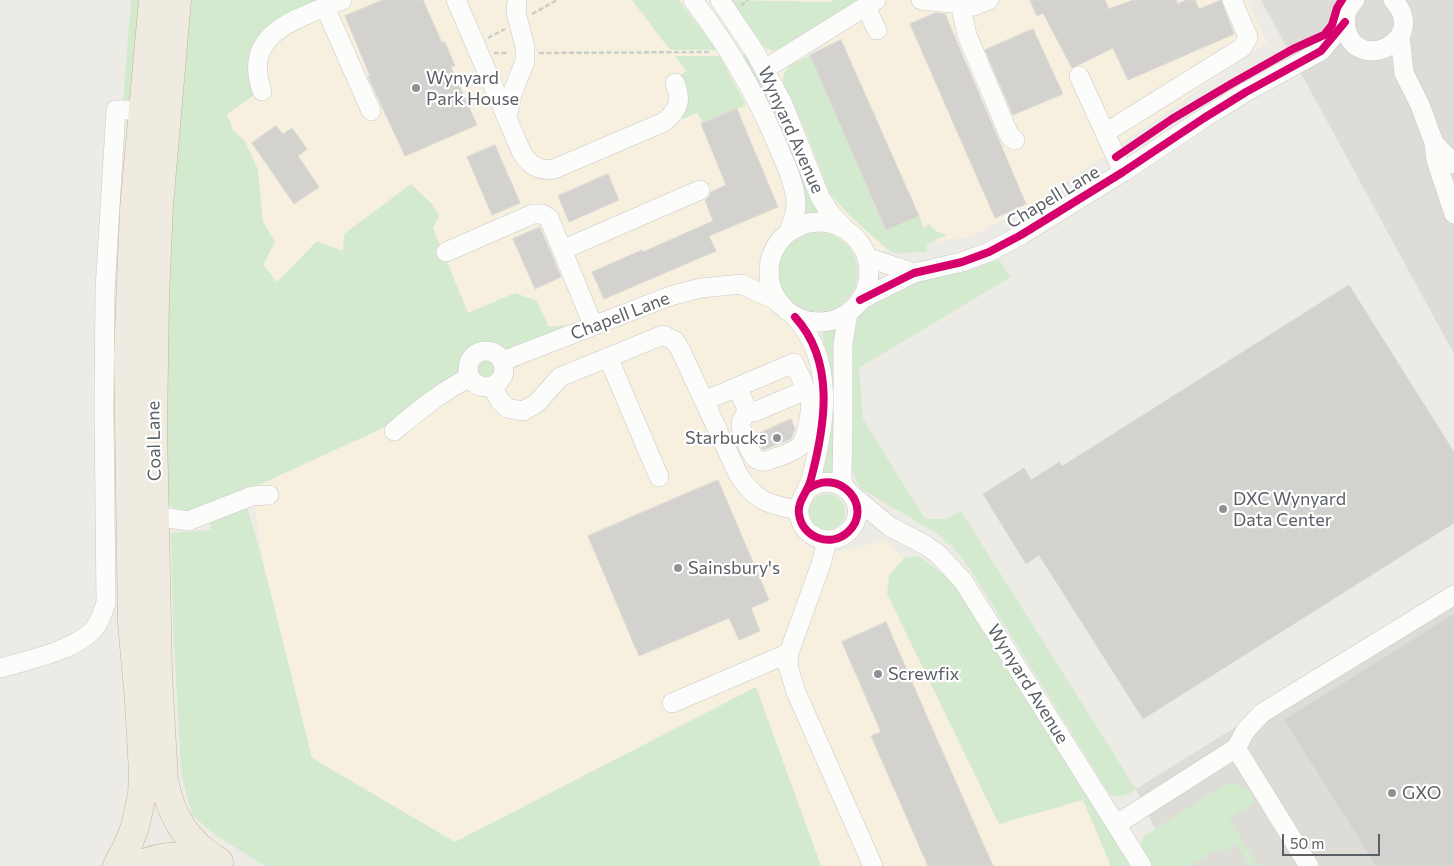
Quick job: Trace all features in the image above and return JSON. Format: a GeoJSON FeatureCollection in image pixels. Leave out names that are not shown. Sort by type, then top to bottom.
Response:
{"type":"FeatureCollection","features":[{"type":"Feature","properties":{"kind":"highway","name":"Coal Lane"},"geometry":{"type":"LineString","coordinates":[[117,866],[135,827],[142,795],[143,773],[132,623],[128,355],[134,209],[153,0]]}},
{"type":"Feature","properties":{"kind":"highway","name":"Coal Lane"},"geometry":{"type":"LineString","coordinates":[[178,0],[159,205],[155,288],[153,429],[158,673],[164,781],[168,796],[178,821],[188,837],[203,852],[224,864]]}},
{"type":"Feature","properties":{"kind":"highway"},"geometry":{"type":"LineString","coordinates":[[100,866],[110,852],[118,833],[126,800],[127,697],[132,623]]}},
{"type":"Feature","properties":{"kind":"highway"},"geometry":{"type":"LineString","coordinates":[[138,866],[158,859],[178,856],[199,858],[224,864]]}},
{"type":"Feature","properties":{"kind":"street"},"geometry":{"type":"LineString","coordinates":[[456,0],[507,119],[528,162],[535,167],[545,170],[554,169],[664,122],[674,113],[678,100],[679,95],[674,83]]}},
{"type":"Feature","properties":{"kind":"street"},"geometry":{"type":"LineString","coordinates":[[507,119],[512,94],[525,61],[522,33],[512,0]]}},
{"type":"Feature","properties":{"kind":"street","name":"Wynyard Avenue"},"geometry":{"type":"LineString","coordinates":[[693,0],[744,75],[766,118],[794,190],[796,202],[794,216],[788,233],[779,242],[773,254],[769,272],[772,290],[788,311]]}},
{"type":"Feature","properties":{"kind":"street","name":"Wynyard Avenue"},"geometry":{"type":"LineString","coordinates":[[720,0],[765,69],[783,104],[820,197],[830,213],[859,243],[866,257],[869,272],[867,287],[854,307],[843,344],[844,419],[842,476],[848,491],[889,526],[925,544],[938,554],[963,580],[1142,866]]}},
{"type":"Feature","properties":{"kind":"street"},"geometry":{"type":"LineString","coordinates":[[921,0],[960,4],[967,34],[1010,137],[1015,140]]}},
{"type":"Feature","properties":{"kind":"street"},"geometry":{"type":"LineString","coordinates":[[961,7],[974,6],[989,0]]}},
{"type":"Feature","properties":{"kind":"street"},"geometry":{"type":"LineString","coordinates":[[1105,133],[1243,47],[1248,37],[1232,0]]}},
{"type":"Feature","properties":{"kind":"street","name":"Chapell Lane"},"geometry":{"type":"LineString","coordinates":[[1321,51],[1345,22],[1346,12],[1355,0]]}},
{"type":"Feature","properties":{"kind":"street"},"geometry":{"type":"LineString","coordinates":[[765,69],[871,3],[877,30]]}},
{"type":"Feature","properties":{"kind":"street"},"geometry":{"type":"LineString","coordinates":[[1345,22],[1346,32],[1358,46],[1367,50],[1377,51],[1386,49],[1394,44],[1400,36],[1403,27],[1399,3]]}},
{"type":"Feature","properties":{"kind":"street"},"geometry":{"type":"LineString","coordinates":[[262,92],[259,83],[258,64],[263,44],[280,28],[334,4],[371,111]]}},
{"type":"Feature","properties":{"kind":"street"},"geometry":{"type":"LineString","coordinates":[[1400,36],[1404,73],[1420,105],[1434,143],[1436,160],[1454,214]]}},
{"type":"Feature","properties":{"kind":"street","name":"Chapell Lane"},"geometry":{"type":"LineString","coordinates":[[854,307],[914,273],[939,268],[989,252],[1021,235],[1123,172],[1246,92],[1321,51],[1358,46]]}},
{"type":"Feature","properties":{"kind":"street"},"geometry":{"type":"LineString","coordinates":[[1377,51],[1404,73]]}},
{"type":"Feature","properties":{"kind":"street"},"geometry":{"type":"LineString","coordinates":[[488,75],[502,83],[509,84],[519,80]]}},
{"type":"Feature","properties":{"kind":"street"},"geometry":{"type":"LineString","coordinates":[[1079,76],[1123,172]]}},
{"type":"Feature","properties":{"kind":"street"},"geometry":{"type":"LineString","coordinates":[[0,668],[78,642],[90,633],[99,622],[106,603],[104,289],[116,110],[144,110]]}},
{"type":"Feature","properties":{"kind":"street"},"geometry":{"type":"LineString","coordinates":[[1434,143],[1454,164]]}},
{"type":"Feature","properties":{"kind":"street"},"geometry":{"type":"LineString","coordinates":[[562,250],[700,190]]}},
{"type":"Feature","properties":{"kind":"street"},"geometry":{"type":"LineString","coordinates":[[446,252],[533,214],[542,214],[549,218],[593,325]]}},
{"type":"Feature","properties":{"kind":"street"},"geometry":{"type":"LineString","coordinates":[[788,233],[802,225],[818,222],[834,225],[848,232]]}},
{"type":"Feature","properties":{"kind":"street","name":"Chapell Lane"},"geometry":{"type":"LineString","coordinates":[[503,361],[670,296],[701,288],[741,284],[764,267],[773,254]]}},
{"type":"Feature","properties":{"kind":"street","name":"Chapell Lane"},"geometry":{"type":"LineString","coordinates":[[866,257],[914,273]]}},
{"type":"Feature","properties":{"kind":"street"},"geometry":{"type":"LineString","coordinates":[[741,284],[776,300],[807,329],[820,365],[824,411],[821,438],[808,489],[801,498],[799,510],[800,521],[806,531],[816,538],[827,540],[838,538],[852,528],[889,526]]}},
{"type":"Feature","properties":{"kind":"street"},"geometry":{"type":"LineString","coordinates":[[788,311],[813,322],[822,322],[840,318],[854,307]]}},
{"type":"Feature","properties":{"kind":"street"},"geometry":{"type":"LineString","coordinates":[[492,386],[500,401],[507,408],[523,411],[537,404],[560,377],[651,338],[663,335],[675,341],[680,349],[738,474],[747,489],[760,499],[799,510]]}},
{"type":"Feature","properties":{"kind":"street"},"geometry":{"type":"LineString","coordinates":[[481,351],[492,351],[503,361],[503,376],[492,386],[482,386],[470,377],[468,372],[470,361],[481,351]]}},
{"type":"Feature","properties":{"kind":"street"},"geometry":{"type":"LineString","coordinates":[[608,357],[659,477]]}},
{"type":"Feature","properties":{"kind":"street"},"geometry":{"type":"LineString","coordinates":[[704,401],[794,363],[803,382],[803,388],[799,393],[754,412],[748,411]]}},
{"type":"Feature","properties":{"kind":"street"},"geometry":{"type":"LineString","coordinates":[[394,431],[445,390],[470,377]]}},
{"type":"Feature","properties":{"kind":"street"},"geometry":{"type":"LineString","coordinates":[[737,387],[748,411]]}},
{"type":"Feature","properties":{"kind":"street"},"geometry":{"type":"LineString","coordinates":[[748,411],[743,418],[741,426],[756,459],[762,462],[766,461],[799,448],[803,443],[810,399],[808,393],[803,388]]}},
{"type":"Feature","properties":{"kind":"street"},"geometry":{"type":"LineString","coordinates":[[808,489],[826,482],[848,491],[857,512],[852,528]]}},
{"type":"Feature","properties":{"kind":"street"},"geometry":{"type":"LineString","coordinates":[[155,516],[188,521],[252,496],[269,495]]}},
{"type":"Feature","properties":{"kind":"street"},"geometry":{"type":"LineString","coordinates":[[827,540],[822,561],[789,653],[788,666],[796,692],[873,866]]}},
{"type":"Feature","properties":{"kind":"street"},"geometry":{"type":"LineString","coordinates":[[1117,824],[1236,748],[1246,730],[1262,714],[1454,595]]}},
{"type":"Feature","properties":{"kind":"street"},"geometry":{"type":"LineString","coordinates":[[672,703],[789,653]]}},
{"type":"Feature","properties":{"kind":"street"},"geometry":{"type":"LineString","coordinates":[[1236,748],[1309,866]]}},
{"type":"Feature","properties":{"kind":"path"},"geometry":{"type":"LineString","coordinates":[[490,53],[730,52]]}},
{"type":"Feature","properties":{"kind":"shaded area"},"geometry":{"type":"Polygon","coordinates":[[[229,0],[1247,0],[1267,42],[1039,201],[970,237],[892,248],[726,292],[741,293],[762,301],[789,323],[804,344],[817,384],[808,457],[802,477],[791,501],[789,520],[796,535],[811,548],[831,553],[885,541],[904,558],[889,575],[999,824],[1083,800],[1111,866],[821,866],[756,688],[455,843],[312,758],[262,559],[221,243],[229,0]]]}},
{"type":"Feature","properties":{"kind":"shaded area"},"geometry":{"type":"Polygon","coordinates":[[[1261,0],[1454,0],[1454,354],[1261,0]]]}},
{"type":"Feature","properties":{"kind":"shaded area"},"geometry":{"type":"Polygon","coordinates":[[[1454,591],[1454,866],[1173,866],[1136,789],[1454,591]]]}},
{"type":"Feature","properties":{"kind":"green space"},"geometry":{"type":"Polygon","coordinates":[[[131,0],[143,0],[136,93],[129,100],[123,101],[131,0]]]}},
{"type":"Feature","properties":{"kind":"green space"},"geometry":{"type":"Polygon","coordinates":[[[190,0],[324,0],[278,18],[270,25],[257,93],[227,114],[233,130],[245,141],[258,170],[263,222],[275,242],[263,265],[277,282],[317,241],[343,251],[344,234],[411,184],[432,204],[439,216],[433,228],[468,313],[515,293],[537,301],[549,327],[565,325],[558,341],[532,360],[241,493],[262,559],[312,758],[455,842],[756,687],[821,866],[265,866],[217,836],[192,815],[181,772],[173,622],[171,533],[211,530],[210,521],[186,514],[167,504],[160,351],[190,0]]]}},
{"type":"Feature","properties":{"kind":"green space"},"geometry":{"type":"Polygon","coordinates":[[[632,0],[679,0],[717,50],[670,50],[632,0]]]}},
{"type":"Feature","properties":{"kind":"green space"},"geometry":{"type":"Polygon","coordinates":[[[731,0],[829,2],[834,0],[861,0],[782,51],[780,48],[772,51],[764,47],[731,0]]]}},
{"type":"Feature","properties":{"kind":"green space"},"geometry":{"type":"Polygon","coordinates":[[[741,55],[749,55],[766,88],[818,213],[804,213],[741,55]]]}},
{"type":"Feature","properties":{"kind":"green space"},"geometry":{"type":"Polygon","coordinates":[[[810,55],[841,125],[873,111],[877,117],[844,132],[886,230],[919,216],[924,228],[928,224],[936,231],[947,235],[927,244],[927,252],[894,253],[887,249],[851,217],[830,194],[805,130],[783,83],[785,72],[791,65],[810,55]]]}},
{"type":"Feature","properties":{"kind":"green space"},"geometry":{"type":"Polygon","coordinates":[[[675,56],[720,56],[746,105],[703,123],[697,113],[683,119],[679,116],[679,76],[686,71],[675,56]]]}},
{"type":"Feature","properties":{"kind":"green space"},"geometry":{"type":"Polygon","coordinates":[[[818,232],[833,235],[846,244],[855,257],[858,272],[855,287],[846,300],[833,309],[818,312],[803,309],[790,300],[781,287],[778,272],[781,257],[790,244],[803,235],[818,232]]]}},
{"type":"Feature","properties":{"kind":"green space"},"geometry":{"type":"Polygon","coordinates":[[[999,260],[1011,277],[859,368],[863,419],[925,519],[947,519],[961,511],[1136,789],[1125,795],[1111,796],[970,569],[953,547],[936,533],[860,488],[852,471],[850,347],[852,332],[859,316],[895,288],[911,281],[999,260]]]}},
{"type":"Feature","properties":{"kind":"green space"},"geometry":{"type":"Polygon","coordinates":[[[835,329],[837,333],[833,474],[822,473],[829,434],[829,363],[822,333],[823,331],[835,329]]]}},
{"type":"Feature","properties":{"kind":"green space"},"geometry":{"type":"Polygon","coordinates":[[[827,494],[834,495],[840,499],[844,505],[844,519],[840,525],[834,529],[827,530],[820,529],[814,525],[810,519],[809,512],[810,505],[814,499],[820,495],[827,494]]]}},
{"type":"Feature","properties":{"kind":"green space"},"geometry":{"type":"Polygon","coordinates":[[[919,556],[952,581],[1132,866],[1111,866],[1083,800],[999,824],[887,594],[889,575],[904,558],[919,556]]]}},
{"type":"Feature","properties":{"kind":"green space"},"geometry":{"type":"Polygon","coordinates":[[[1234,783],[1249,790],[1254,799],[1252,804],[1229,819],[1258,866],[1250,866],[1236,844],[1221,853],[1218,849],[1190,866],[1148,866],[1140,849],[1143,837],[1225,784],[1234,783]]]}},
{"type":"Feature","properties":{"kind":"building","name":"Wynyard Park House"},"geometry":{"type":"Polygon","coordinates":[[[383,0],[423,0],[442,43],[445,42],[455,66],[451,67],[477,125],[405,156],[368,77],[370,76],[345,16],[383,0]]]}},
{"type":"Feature","properties":{"kind":"building"},"geometry":{"type":"Polygon","coordinates":[[[1030,0],[1105,0],[1109,9],[1133,0],[1176,0],[1178,4],[1186,0],[1195,0],[1199,9],[1221,0],[1234,34],[1128,80],[1113,48],[1072,68],[1043,13],[1037,16],[1030,0]]]}},
{"type":"Feature","properties":{"kind":"building"},"geometry":{"type":"Polygon","coordinates":[[[936,13],[945,14],[1026,204],[995,218],[910,24],[936,13]]]}},
{"type":"Feature","properties":{"kind":"building"},"geometry":{"type":"Polygon","coordinates":[[[1033,29],[1063,94],[1013,115],[985,50],[1033,29]]]}},
{"type":"Feature","properties":{"kind":"building"},"geometry":{"type":"Polygon","coordinates":[[[841,40],[919,216],[886,230],[810,55],[841,40]]]}},
{"type":"Feature","properties":{"kind":"building"},"geometry":{"type":"Polygon","coordinates":[[[737,109],[778,207],[709,236],[716,251],[604,299],[592,272],[713,221],[705,200],[711,192],[726,185],[701,124],[737,109]]]}},
{"type":"Feature","properties":{"kind":"building"},"geometry":{"type":"Polygon","coordinates":[[[276,126],[283,134],[292,128],[307,149],[298,156],[319,187],[294,204],[252,143],[276,126]]]}},
{"type":"Feature","properties":{"kind":"building"},"geometry":{"type":"Polygon","coordinates":[[[495,145],[520,203],[492,215],[467,157],[495,145]]]}},
{"type":"Feature","properties":{"kind":"building"},"geometry":{"type":"Polygon","coordinates":[[[608,174],[619,200],[569,222],[558,196],[608,174]]]}},
{"type":"Feature","properties":{"kind":"building"},"geometry":{"type":"Polygon","coordinates":[[[540,227],[561,277],[535,289],[513,239],[540,227]]]}},
{"type":"Feature","properties":{"kind":"building","name":"DXC Wynyard Data Center"},"geometry":{"type":"Polygon","coordinates":[[[1349,285],[1454,452],[1454,523],[1143,719],[1039,555],[1026,564],[983,494],[1024,468],[1031,480],[1059,462],[1062,466],[1349,285]]]}},
{"type":"Feature","properties":{"kind":"building","name":"Starbucks"},"geometry":{"type":"Polygon","coordinates":[[[791,419],[795,429],[791,439],[763,450],[756,435],[791,419]]]}},
{"type":"Feature","properties":{"kind":"building","name":"Sainsbury's"},"geometry":{"type":"Polygon","coordinates":[[[718,480],[769,600],[751,608],[760,631],[739,640],[729,618],[639,656],[588,536],[718,480]]]}},
{"type":"Feature","properties":{"kind":"building","name":"GXO"},"geometry":{"type":"Polygon","coordinates":[[[1454,614],[1454,866],[1376,866],[1284,720],[1454,614]]]}},
{"type":"Feature","properties":{"kind":"building"},"geometry":{"type":"Polygon","coordinates":[[[886,622],[993,866],[928,866],[871,736],[881,732],[842,642],[886,622]]]}},
{"type":"Feature","properties":{"kind":"cycle path"},"geometry":{"type":"LineString","coordinates":[[1116,157],[1172,119],[1231,84],[1293,49],[1324,35],[1332,25],[1337,8],[1342,0]]}},
{"type":"Feature","properties":{"kind":"cycle path"},"geometry":{"type":"LineString","coordinates":[[860,300],[914,273],[962,262],[989,252],[1021,235],[1123,172],[1246,92],[1321,51],[1345,22]]}},
{"type":"Feature","properties":{"kind":"cycle path"},"geometry":{"type":"LineString","coordinates":[[795,317],[808,335],[817,354],[822,374],[824,395],[823,416],[816,459],[810,484],[801,501],[799,514],[801,522],[806,529],[818,538],[834,539],[848,532],[855,522],[858,512],[850,492],[831,482],[820,483],[808,489]]}},
{"type":"Feature","properties":{"kind":"place","name":"Wynyard Park House"},"geometry":{"type":"Point","coordinates":[416,88]}},
{"type":"Feature","properties":{"kind":"place","name":"Starbucks"},"geometry":{"type":"Point","coordinates":[777,438]}},
{"type":"Feature","properties":{"kind":"place","name":"DXC Wynyard Data Center"},"geometry":{"type":"Point","coordinates":[1223,509]}},
{"type":"Feature","properties":{"kind":"place","name":"Sainsbury's"},"geometry":{"type":"Point","coordinates":[678,568]}},
{"type":"Feature","properties":{"kind":"place","name":"Screwfix"},"geometry":{"type":"Point","coordinates":[878,674]}},
{"type":"Feature","properties":{"kind":"place","name":"GXO"},"geometry":{"type":"Point","coordinates":[1392,793]}}]}
